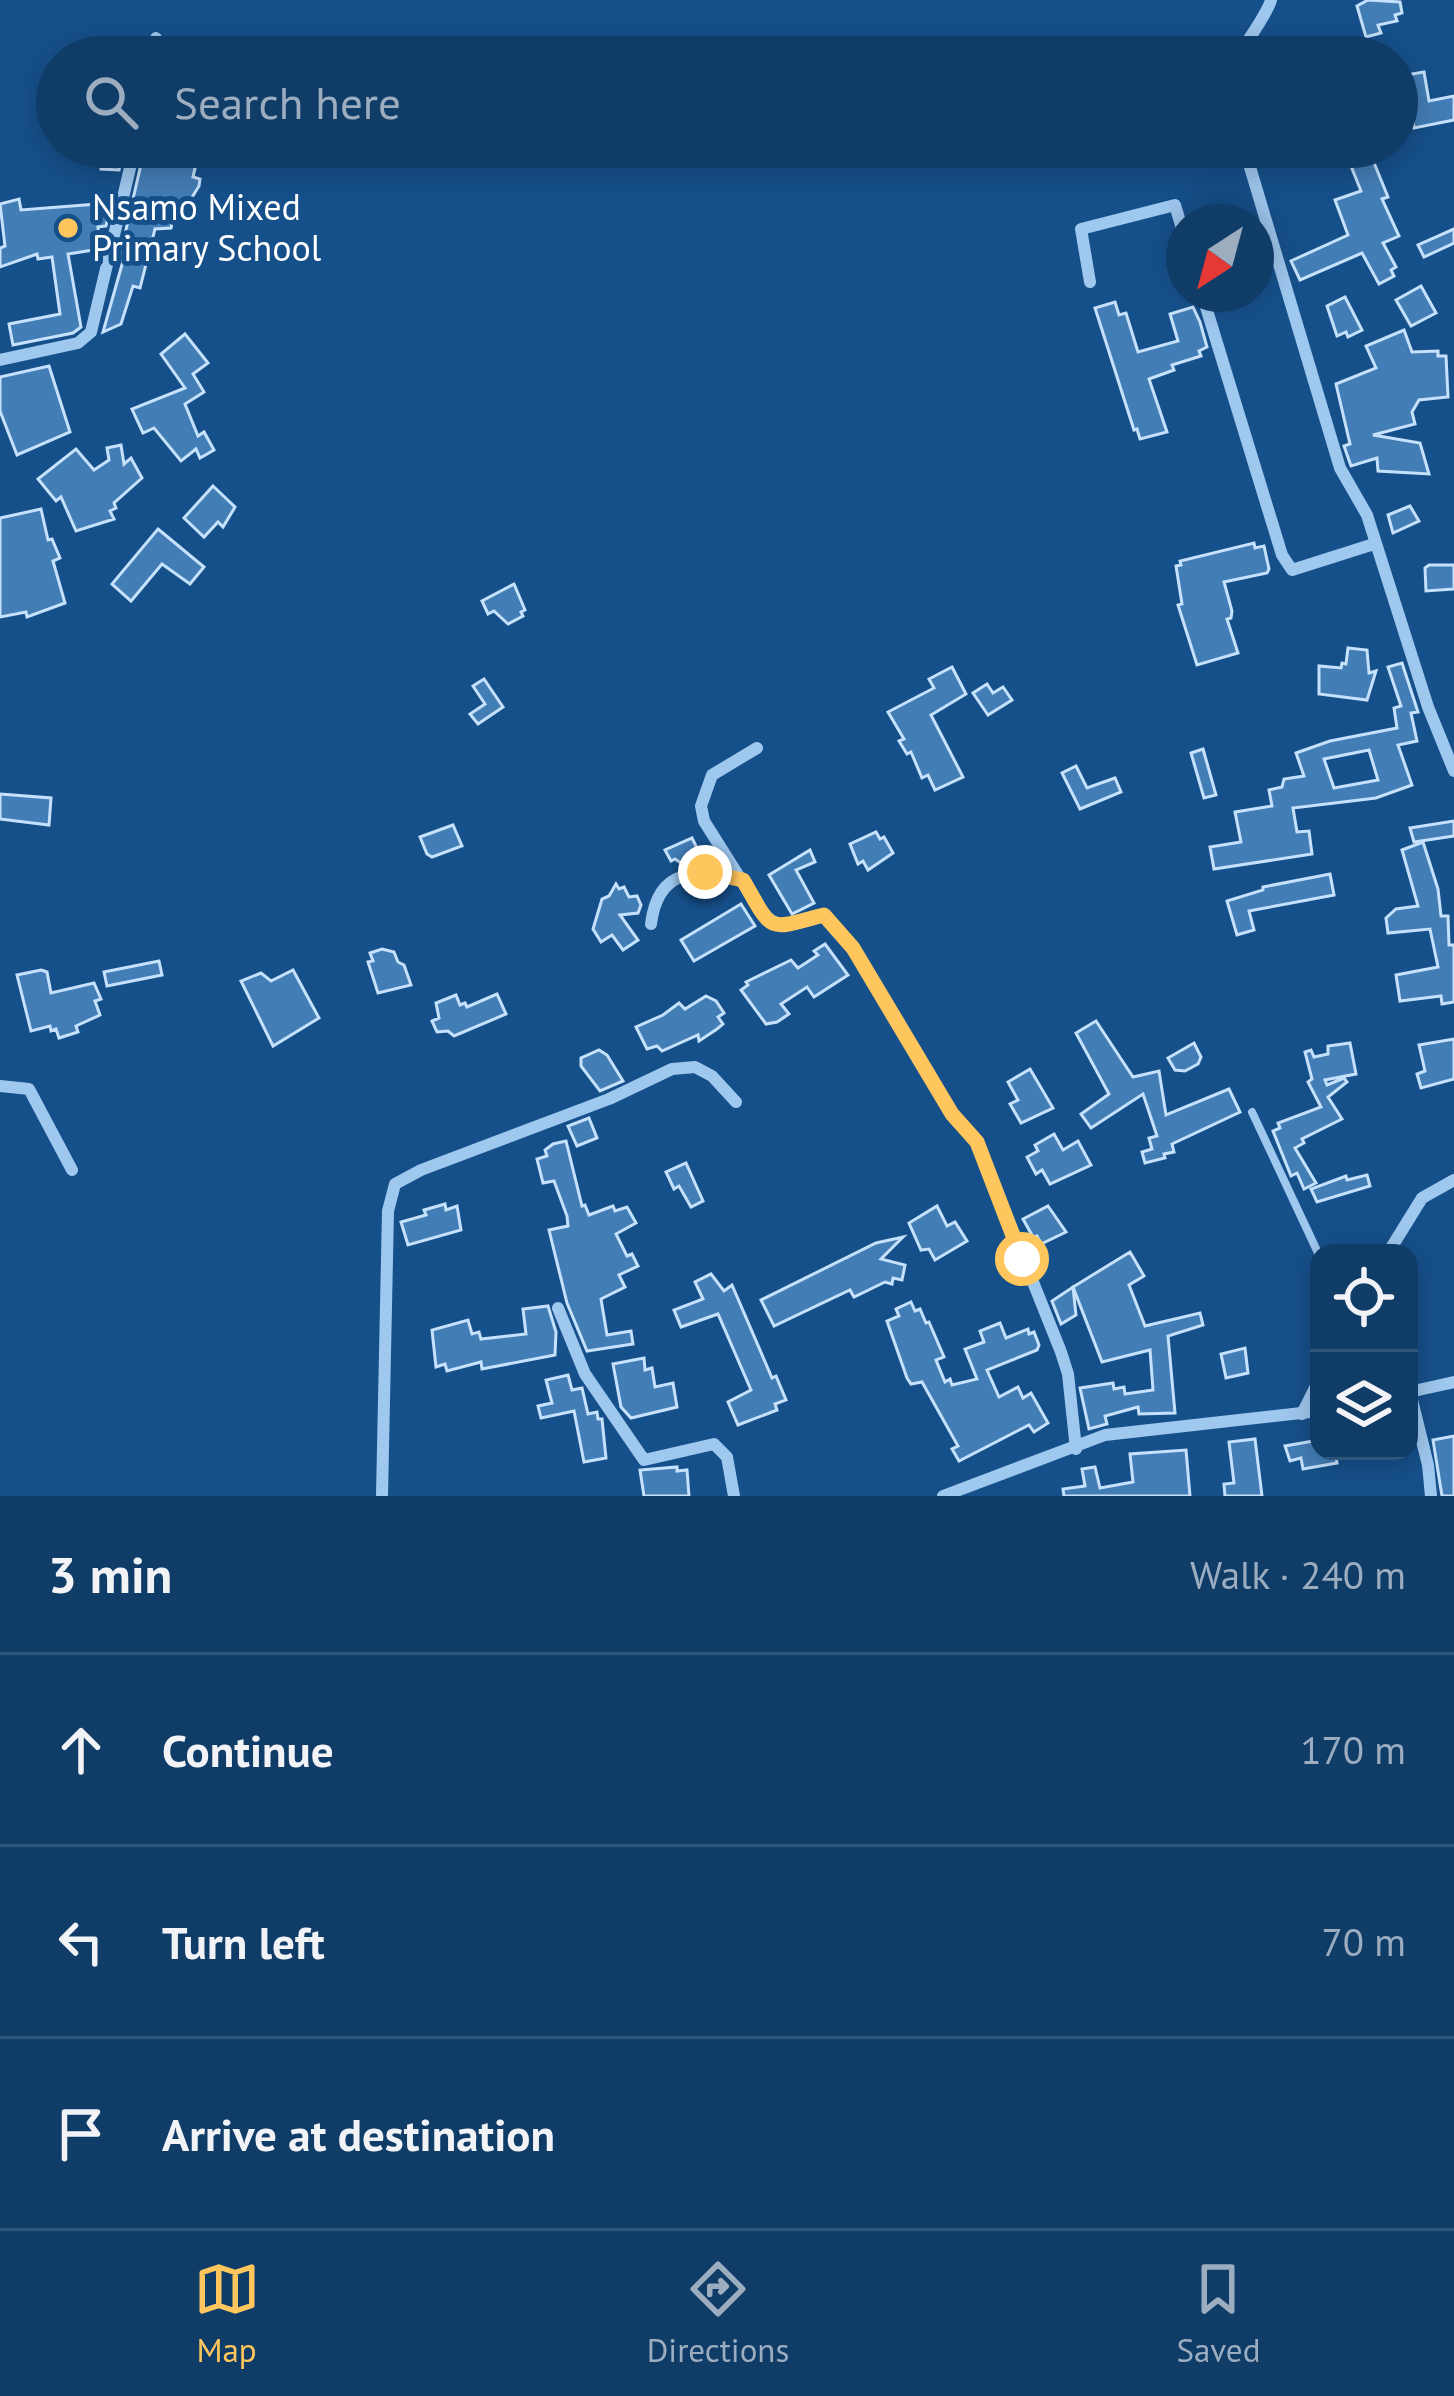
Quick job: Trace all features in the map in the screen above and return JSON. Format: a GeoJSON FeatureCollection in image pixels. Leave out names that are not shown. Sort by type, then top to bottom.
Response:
{"type":"FeatureCollection","features":[{"type":"Feature","properties":{"kind":"street"},"geometry":{"type":"LineString","coordinates":[[1248,36],[1268,13],[1270,0]]}},
{"type":"Feature","properties":{"kind":"street"},"geometry":{"type":"LineString","coordinates":[[0,360],[78,343],[91,332],[130,168]]}},
{"type":"Feature","properties":{"kind":"street"},"geometry":{"type":"LineString","coordinates":[[1250,168],[1340,468],[1367,514],[1428,707],[1454,771]]}},
{"type":"Feature","properties":{"kind":"street"},"geometry":{"type":"LineString","coordinates":[[1090,282],[1081,229],[1166,207]]}},
{"type":"Feature","properties":{"kind":"street"},"geometry":{"type":"LineString","coordinates":[[1207,312],[1282,556],[1292,570],[1374,544]]}},
{"type":"Feature","properties":{"kind":"street"},"geometry":{"type":"LineString","coordinates":[[758,748],[712,775],[701,806],[704,821],[773,925],[790,927],[824,915],[830,919],[853,948],[952,1114],[977,1142],[1061,1352],[1076,1449]]}},
{"type":"Feature","properties":{"kind":"street"},"geometry":{"type":"LineString","coordinates":[[651,924],[671,881],[689,872],[743,880]]}},
{"type":"Feature","properties":{"kind":"street"},"geometry":{"type":"LineString","coordinates":[[382,1496],[388,1211],[395,1184],[421,1169],[609,1099],[672,1069],[694,1067],[712,1076],[736,1102]]}},
{"type":"Feature","properties":{"kind":"street"},"geometry":{"type":"LineString","coordinates":[[0,1086],[29,1089],[71,1170]]}},
{"type":"Feature","properties":{"kind":"street"},"geometry":{"type":"LineString","coordinates":[[1394,1244],[1422,1198],[1454,1180]]}},
{"type":"Feature","properties":{"kind":"street"},"geometry":{"type":"LineString","coordinates":[[559,1308],[585,1374],[644,1460],[714,1444],[727,1457],[734,1496]]}},
{"type":"Feature","properties":{"kind":"street"},"geometry":{"type":"LineString","coordinates":[[1418,1390],[1454,1382]]}},
{"type":"Feature","properties":{"kind":"street"},"geometry":{"type":"LineString","coordinates":[[1302,1414],[1310,1398]]}},
{"type":"Feature","properties":{"kind":"street"},"geometry":{"type":"LineString","coordinates":[[943,1496],[1105,1436],[1310,1413]]}},
{"type":"Feature","properties":{"kind":"street"},"geometry":{"type":"LineString","coordinates":[[1418,1435],[1431,1496]]}},
{"type":"Feature","properties":{"kind":"lane"},"geometry":{"type":"LineString","coordinates":[[1252,1112],[1314,1244]]}},
{"type":"Feature","properties":{"kind":"building"},"geometry":{"type":"Polygon","coordinates":[[[1368,0],[1400,2],[1402,13],[1395,15],[1397,21],[1378,25],[1381,33],[1366,36],[1357,6],[1368,0]]]}},
{"type":"Feature","properties":{"kind":"building"},"geometry":{"type":"Polygon","coordinates":[[[1424,72],[1429,101],[1454,96],[1454,120],[1418,127],[1418,73],[1424,72]]]}},
{"type":"Feature","properties":{"kind":"building"},"geometry":{"type":"Polygon","coordinates":[[[140,168],[195,168],[193,177],[200,179],[199,186],[171,228],[155,229],[140,288],[133,286],[121,324],[103,332],[123,261],[119,260],[140,168]]]}},
{"type":"Feature","properties":{"kind":"building"},"geometry":{"type":"Polygon","coordinates":[[[1352,168],[1376,168],[1388,197],[1382,199],[1399,236],[1383,243],[1396,267],[1391,270],[1394,276],[1379,284],[1362,253],[1300,280],[1291,261],[1348,235],[1335,200],[1361,191],[1352,168]]]}},
{"type":"Feature","properties":{"kind":"building"},"geometry":{"type":"Polygon","coordinates":[[[19,199],[21,210],[111,203],[106,226],[98,227],[100,249],[68,254],[81,327],[73,333],[13,345],[9,324],[60,314],[52,257],[38,259],[37,254],[0,267],[0,248],[5,246],[0,204],[19,199]]]}},
{"type":"Feature","properties":{"kind":"building"},"geometry":{"type":"Polygon","coordinates":[[[1454,229],[1454,243],[1424,257],[1418,245],[1454,229]]]}},
{"type":"Feature","properties":{"kind":"building"},"geometry":{"type":"Polygon","coordinates":[[[1421,286],[1436,313],[1411,326],[1396,300],[1421,286]]]}},
{"type":"Feature","properties":{"kind":"building"},"geometry":{"type":"Polygon","coordinates":[[[1345,297],[1362,330],[1348,337],[1346,332],[1337,336],[1327,306],[1345,297]]]}},
{"type":"Feature","properties":{"kind":"building"},"geometry":{"type":"Polygon","coordinates":[[[1115,302],[1119,315],[1126,313],[1138,352],[1178,341],[1170,314],[1195,312],[1207,347],[1199,351],[1201,356],[1149,379],[1167,432],[1140,439],[1134,430],[1095,308],[1115,302]]]}},
{"type":"Feature","properties":{"kind":"building"},"geometry":{"type":"Polygon","coordinates":[[[1404,330],[1412,352],[1438,351],[1438,356],[1446,356],[1448,397],[1419,400],[1412,412],[1415,424],[1373,435],[1420,443],[1429,474],[1378,471],[1377,458],[1351,466],[1344,446],[1350,444],[1336,384],[1376,368],[1366,346],[1404,330]]]}},
{"type":"Feature","properties":{"kind":"building"},"geometry":{"type":"Polygon","coordinates":[[[185,334],[208,363],[193,374],[204,392],[185,404],[198,436],[204,432],[214,450],[200,458],[196,449],[181,461],[154,428],[143,433],[132,409],[185,388],[161,354],[185,334]]]}},
{"type":"Feature","properties":{"kind":"building"},"geometry":{"type":"Polygon","coordinates":[[[49,366],[70,432],[17,455],[0,411],[0,377],[49,366]]]}},
{"type":"Feature","properties":{"kind":"building"},"geometry":{"type":"Polygon","coordinates":[[[121,445],[124,464],[131,458],[142,478],[114,503],[116,508],[110,511],[114,519],[76,531],[61,497],[56,501],[38,479],[76,449],[94,470],[109,460],[107,448],[121,445]]]}},
{"type":"Feature","properties":{"kind":"building"},"geometry":{"type":"Polygon","coordinates":[[[213,486],[235,507],[223,527],[218,522],[204,537],[184,518],[213,486]]]}},
{"type":"Feature","properties":{"kind":"building"},"geometry":{"type":"Polygon","coordinates":[[[1410,506],[1419,521],[1393,533],[1388,515],[1410,506]]]}},
{"type":"Feature","properties":{"kind":"building"},"geometry":{"type":"Polygon","coordinates":[[[41,509],[48,540],[52,539],[60,558],[53,561],[65,603],[27,617],[26,612],[0,617],[0,518],[41,509]]]}},
{"type":"Feature","properties":{"kind":"building"},"geometry":{"type":"Polygon","coordinates":[[[158,529],[204,567],[190,584],[162,564],[131,601],[112,584],[158,529]]]}},
{"type":"Feature","properties":{"kind":"building"},"geometry":{"type":"Polygon","coordinates":[[[1254,543],[1255,548],[1264,546],[1267,573],[1224,582],[1232,611],[1227,619],[1238,653],[1197,665],[1178,605],[1182,604],[1176,566],[1180,561],[1254,543]]]}},
{"type":"Feature","properties":{"kind":"building"},"geometry":{"type":"Polygon","coordinates":[[[1454,565],[1454,589],[1426,591],[1425,568],[1454,565]]]}},
{"type":"Feature","properties":{"kind":"building"},"geometry":{"type":"Polygon","coordinates":[[[514,584],[525,610],[508,624],[494,611],[488,614],[482,601],[514,584]]]}},
{"type":"Feature","properties":{"kind":"building"},"geometry":{"type":"Polygon","coordinates":[[[1348,648],[1367,650],[1369,673],[1376,671],[1367,700],[1319,694],[1319,666],[1341,668],[1348,648]]]}},
{"type":"Feature","properties":{"kind":"building"},"geometry":{"type":"Polygon","coordinates":[[[1402,663],[1418,712],[1411,713],[1417,741],[1398,745],[1412,785],[1376,798],[1293,808],[1297,832],[1309,831],[1312,854],[1214,869],[1210,847],[1241,842],[1235,812],[1272,806],[1269,790],[1282,787],[1284,779],[1304,776],[1296,753],[1397,728],[1394,708],[1401,706],[1388,667],[1402,663]],[[1369,750],[1324,759],[1334,788],[1378,780],[1369,750]]]}},
{"type":"Feature","properties":{"kind":"building"},"geometry":{"type":"Polygon","coordinates":[[[952,667],[966,694],[931,715],[963,777],[935,790],[899,741],[904,739],[888,712],[934,688],[929,679],[952,667]]]}},
{"type":"Feature","properties":{"kind":"building"},"geometry":{"type":"Polygon","coordinates":[[[484,679],[503,707],[478,724],[470,714],[485,704],[473,686],[484,679]]]}},
{"type":"Feature","properties":{"kind":"building"},"geometry":{"type":"Polygon","coordinates":[[[987,684],[993,693],[1003,687],[1012,700],[988,715],[973,693],[987,684]]]}},
{"type":"Feature","properties":{"kind":"building"},"geometry":{"type":"Polygon","coordinates":[[[1203,749],[1216,795],[1204,798],[1191,753],[1203,749]]]}},
{"type":"Feature","properties":{"kind":"building"},"geometry":{"type":"Polygon","coordinates":[[[1076,766],[1087,788],[1115,778],[1121,792],[1080,809],[1062,773],[1076,766]]]}},
{"type":"Feature","properties":{"kind":"building"},"geometry":{"type":"Polygon","coordinates":[[[0,794],[51,798],[49,825],[0,819],[0,794]]]}},
{"type":"Feature","properties":{"kind":"building"},"geometry":{"type":"Polygon","coordinates":[[[1454,821],[1454,836],[1414,842],[1410,828],[1454,821]]]}},
{"type":"Feature","properties":{"kind":"building"},"geometry":{"type":"Polygon","coordinates":[[[453,825],[462,846],[432,857],[427,854],[420,837],[453,825]]]}},
{"type":"Feature","properties":{"kind":"building"},"geometry":{"type":"Polygon","coordinates":[[[876,832],[893,853],[868,870],[863,861],[858,864],[850,844],[876,832]]]}},
{"type":"Feature","properties":{"kind":"building"},"geometry":{"type":"Polygon","coordinates":[[[692,838],[697,848],[692,851],[694,856],[681,863],[671,861],[665,850],[692,838]]]}},
{"type":"Feature","properties":{"kind":"building"},"geometry":{"type":"Polygon","coordinates":[[[1423,842],[1441,916],[1448,916],[1449,945],[1454,945],[1454,1002],[1442,1004],[1441,996],[1400,1001],[1396,975],[1438,967],[1430,929],[1388,933],[1386,918],[1396,909],[1418,906],[1402,850],[1423,842]]]}},
{"type":"Feature","properties":{"kind":"building"},"geometry":{"type":"Polygon","coordinates":[[[810,850],[815,862],[796,870],[814,903],[792,914],[769,875],[810,850]]]}},
{"type":"Feature","properties":{"kind":"building"},"geometry":{"type":"Polygon","coordinates":[[[1330,874],[1334,895],[1249,911],[1254,930],[1237,935],[1227,901],[1263,887],[1330,874]]]}},
{"type":"Feature","properties":{"kind":"building"},"geometry":{"type":"Polygon","coordinates":[[[616,884],[629,897],[637,896],[641,905],[638,913],[620,915],[638,940],[623,950],[612,935],[601,942],[593,929],[602,899],[616,884]]]}},
{"type":"Feature","properties":{"kind":"building"},"geometry":{"type":"Polygon","coordinates":[[[741,904],[755,926],[694,961],[681,940],[741,904]]]}},
{"type":"Feature","properties":{"kind":"building"},"geometry":{"type":"Polygon","coordinates":[[[825,944],[848,975],[814,997],[807,987],[781,1004],[789,1014],[766,1024],[741,990],[746,982],[791,960],[798,968],[825,944]]]}},
{"type":"Feature","properties":{"kind":"building"},"geometry":{"type":"Polygon","coordinates":[[[394,952],[411,985],[378,993],[368,962],[373,961],[370,953],[394,952]]]}},
{"type":"Feature","properties":{"kind":"building"},"geometry":{"type":"Polygon","coordinates":[[[159,961],[162,975],[107,986],[104,972],[159,961]]]}},
{"type":"Feature","properties":{"kind":"building"},"geometry":{"type":"Polygon","coordinates":[[[293,970],[319,1018],[273,1046],[241,981],[261,973],[271,981],[293,970]]]}},
{"type":"Feature","properties":{"kind":"building"},"geometry":{"type":"Polygon","coordinates":[[[47,972],[51,993],[94,983],[101,999],[95,1001],[100,1015],[76,1026],[78,1032],[59,1038],[50,1026],[31,1031],[17,975],[47,972]]]}},
{"type":"Feature","properties":{"kind":"building"},"geometry":{"type":"Polygon","coordinates":[[[497,994],[506,1014],[454,1036],[437,1032],[432,1021],[439,1018],[436,1003],[456,995],[460,1005],[467,1007],[497,994]]]}},
{"type":"Feature","properties":{"kind":"building"},"geometry":{"type":"Polygon","coordinates":[[[706,996],[724,1013],[718,1017],[723,1024],[699,1041],[698,1035],[662,1051],[657,1046],[647,1049],[636,1027],[679,1003],[685,1009],[706,996]]]}},
{"type":"Feature","properties":{"kind":"building"},"geometry":{"type":"Polygon","coordinates":[[[1096,1021],[1133,1077],[1159,1071],[1166,1115],[1229,1089],[1240,1112],[1172,1144],[1174,1152],[1164,1154],[1165,1158],[1145,1163],[1142,1152],[1152,1149],[1149,1138],[1157,1136],[1143,1094],[1091,1128],[1081,1114],[1109,1094],[1076,1033],[1096,1021]]]}},
{"type":"Feature","properties":{"kind":"building"},"geometry":{"type":"Polygon","coordinates":[[[1454,1039],[1454,1079],[1421,1088],[1417,1074],[1425,1071],[1419,1045],[1454,1039]]]}},
{"type":"Feature","properties":{"kind":"building"},"geometry":{"type":"Polygon","coordinates":[[[1194,1043],[1201,1057],[1198,1064],[1175,1070],[1168,1058],[1194,1043]]]}},
{"type":"Feature","properties":{"kind":"building"},"geometry":{"type":"Polygon","coordinates":[[[1350,1043],[1356,1074],[1325,1080],[1327,1085],[1344,1078],[1347,1082],[1328,1097],[1342,1119],[1302,1139],[1304,1143],[1295,1148],[1316,1183],[1304,1189],[1297,1173],[1291,1176],[1273,1131],[1280,1128],[1278,1123],[1321,1107],[1308,1082],[1312,1079],[1305,1052],[1311,1050],[1314,1057],[1328,1054],[1328,1046],[1350,1043]]]}},
{"type":"Feature","properties":{"kind":"building"},"geometry":{"type":"Polygon","coordinates":[[[599,1050],[623,1081],[600,1091],[581,1066],[581,1058],[599,1050]]]}},
{"type":"Feature","properties":{"kind":"building"},"geometry":{"type":"Polygon","coordinates":[[[1030,1069],[1053,1108],[1021,1123],[1010,1104],[1018,1100],[1008,1082],[1030,1069]]]}},
{"type":"Feature","properties":{"kind":"building"},"geometry":{"type":"Polygon","coordinates":[[[589,1118],[597,1138],[577,1146],[568,1126],[589,1118]]]}},
{"type":"Feature","properties":{"kind":"building"},"geometry":{"type":"Polygon","coordinates":[[[1054,1134],[1063,1150],[1078,1141],[1091,1165],[1050,1184],[1042,1170],[1036,1174],[1027,1157],[1038,1151],[1035,1145],[1054,1134]]]}},
{"type":"Feature","properties":{"kind":"building"},"geometry":{"type":"Polygon","coordinates":[[[566,1141],[582,1206],[589,1215],[613,1206],[615,1211],[627,1207],[636,1223],[616,1234],[638,1266],[619,1275],[625,1287],[601,1299],[607,1335],[631,1331],[633,1344],[587,1351],[567,1303],[549,1230],[568,1226],[567,1216],[554,1181],[543,1183],[537,1159],[547,1156],[545,1150],[553,1144],[566,1141]]]}},
{"type":"Feature","properties":{"kind":"building"},"geometry":{"type":"Polygon","coordinates":[[[686,1163],[703,1201],[691,1207],[666,1172],[686,1163]]]}},
{"type":"Feature","properties":{"kind":"building"},"geometry":{"type":"Polygon","coordinates":[[[1367,1175],[1370,1186],[1317,1202],[1311,1189],[1346,1176],[1347,1180],[1367,1175]]]}},
{"type":"Feature","properties":{"kind":"building"},"geometry":{"type":"Polygon","coordinates":[[[445,1204],[446,1210],[457,1206],[461,1230],[408,1245],[401,1222],[445,1204]]]}},
{"type":"Feature","properties":{"kind":"building"},"geometry":{"type":"Polygon","coordinates":[[[937,1206],[947,1226],[955,1222],[967,1241],[935,1260],[929,1249],[921,1250],[909,1223],[937,1206]]]}},
{"type":"Feature","properties":{"kind":"building"},"geometry":{"type":"Polygon","coordinates":[[[1048,1206],[1066,1232],[1041,1244],[1023,1219],[1048,1206]]]}},
{"type":"Feature","properties":{"kind":"building"},"geometry":{"type":"Polygon","coordinates":[[[903,1237],[881,1259],[905,1265],[902,1280],[893,1278],[892,1284],[885,1282],[854,1297],[850,1290],[774,1326],[761,1300],[876,1243],[903,1237]]]}},
{"type":"Feature","properties":{"kind":"building"},"geometry":{"type":"Polygon","coordinates":[[[1130,1252],[1144,1276],[1129,1285],[1145,1326],[1200,1313],[1203,1325],[1168,1336],[1175,1413],[1139,1414],[1138,1407],[1105,1416],[1107,1424],[1089,1429],[1080,1388],[1113,1383],[1114,1389],[1124,1387],[1125,1394],[1153,1390],[1150,1350],[1102,1362],[1073,1287],[1130,1252]]]}},
{"type":"Feature","properties":{"kind":"building"},"geometry":{"type":"Polygon","coordinates":[[[711,1274],[724,1291],[732,1285],[786,1400],[775,1404],[777,1410],[738,1425],[728,1402],[751,1390],[718,1314],[681,1327],[674,1310],[703,1299],[695,1282],[711,1274]]]}},
{"type":"Feature","properties":{"kind":"building"},"geometry":{"type":"Polygon","coordinates":[[[1073,1287],[1076,1315],[1061,1324],[1052,1301],[1073,1287]]]}},
{"type":"Feature","properties":{"kind":"building"},"geometry":{"type":"Polygon","coordinates":[[[911,1302],[929,1322],[944,1357],[936,1360],[945,1382],[950,1379],[952,1385],[977,1379],[965,1349],[984,1342],[980,1331],[1000,1323],[1006,1338],[1028,1329],[1029,1334],[1034,1332],[1037,1350],[987,1370],[999,1397],[1018,1387],[1023,1398],[1031,1393],[1048,1423],[1034,1432],[1029,1425],[959,1461],[952,1449],[958,1446],[922,1382],[911,1384],[907,1378],[887,1321],[899,1316],[896,1309],[911,1302]]]}},
{"type":"Feature","properties":{"kind":"building"},"geometry":{"type":"Polygon","coordinates":[[[548,1306],[556,1332],[555,1355],[482,1369],[481,1362],[447,1371],[445,1364],[436,1367],[432,1330],[468,1320],[472,1334],[479,1332],[481,1339],[526,1334],[523,1309],[548,1306]]]}},
{"type":"Feature","properties":{"kind":"building"},"geometry":{"type":"Polygon","coordinates":[[[1245,1348],[1248,1373],[1226,1378],[1221,1354],[1245,1348]]]}},
{"type":"Feature","properties":{"kind":"building"},"geometry":{"type":"Polygon","coordinates":[[[644,1358],[645,1370],[652,1368],[655,1387],[673,1383],[677,1407],[631,1418],[621,1407],[613,1364],[644,1358]]]}},
{"type":"Feature","properties":{"kind":"building"},"geometry":{"type":"Polygon","coordinates":[[[568,1375],[572,1390],[582,1388],[588,1414],[597,1412],[602,1419],[606,1458],[584,1462],[574,1411],[541,1418],[538,1406],[552,1403],[546,1380],[568,1375]]]}},
{"type":"Feature","properties":{"kind":"building"},"geometry":{"type":"Polygon","coordinates":[[[1454,1436],[1454,1496],[1442,1496],[1433,1440],[1454,1436]]]}},
{"type":"Feature","properties":{"kind":"building"},"geometry":{"type":"Polygon","coordinates":[[[1255,1439],[1262,1496],[1225,1496],[1224,1484],[1234,1483],[1229,1442],[1255,1439]]]}},
{"type":"Feature","properties":{"kind":"building"},"geometry":{"type":"Polygon","coordinates":[[[1310,1442],[1310,1460],[1337,1463],[1303,1469],[1301,1458],[1290,1461],[1285,1446],[1310,1442]]]}},
{"type":"Feature","properties":{"kind":"building"},"geometry":{"type":"Polygon","coordinates":[[[1186,1450],[1190,1496],[1064,1496],[1063,1489],[1085,1486],[1082,1469],[1095,1467],[1100,1488],[1133,1482],[1130,1454],[1186,1450]]]}},
{"type":"Feature","properties":{"kind":"building"},"geometry":{"type":"Polygon","coordinates":[[[677,1467],[677,1471],[687,1470],[689,1496],[644,1496],[640,1470],[677,1467]]]}},
{"type":"Feature","properties":{"kind":"place","name":"Nsamo Mixed Primary School"},"geometry":{"type":"Point","coordinates":[68,228]}},
{"type":"Feature","properties":{"kind":"route"},"geometry":{"type":"LineString","coordinates":[[705,872],[743,880],[773,925],[790,927],[824,915],[830,919],[853,948],[952,1114],[977,1142],[1022,1259]]}}]}
